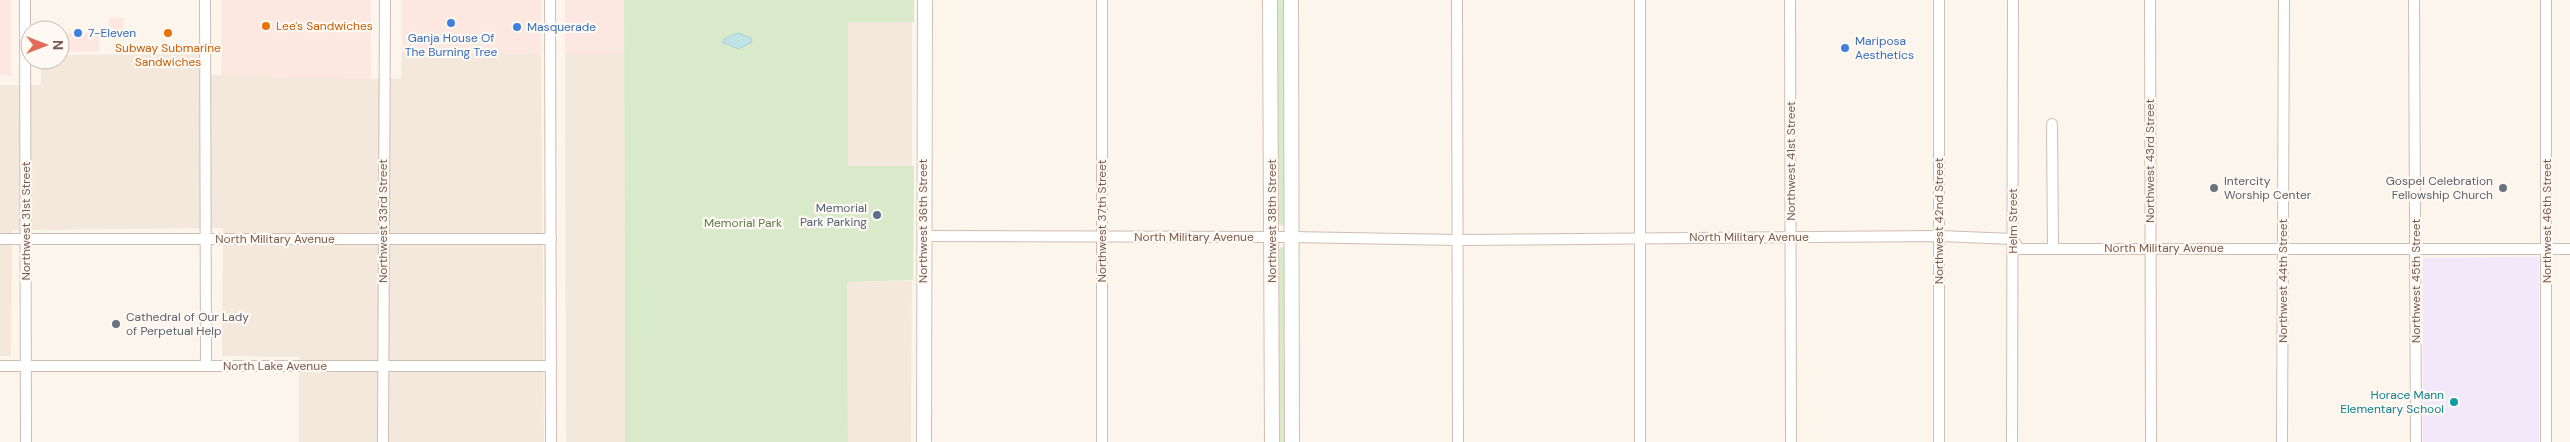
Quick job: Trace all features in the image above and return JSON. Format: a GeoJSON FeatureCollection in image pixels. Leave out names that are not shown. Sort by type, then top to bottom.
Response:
{"type":"FeatureCollection","features":[{"type":"Feature","properties":{"kind":"street","name":"Northwest 31st Street"},"geometry":{"type":"LineString","coordinates":[[25,0],[26,442]]}},
{"type":"Feature","properties":{"kind":"street"},"geometry":{"type":"LineString","coordinates":[[205,0],[206,366]]}},
{"type":"Feature","properties":{"kind":"street","name":"Northwest 33rd Street"},"geometry":{"type":"LineString","coordinates":[[383,442],[385,0]]}},
{"type":"Feature","properties":{"kind":"street"},"geometry":{"type":"LineString","coordinates":[[550,0],[551,442]]}},
{"type":"Feature","properties":{"kind":"street","name":"Northwest 36th Street"},"geometry":{"type":"LineString","coordinates":[[924,442],[925,0]]}},
{"type":"Feature","properties":{"kind":"street","name":"Northwest 37th Street"},"geometry":{"type":"LineString","coordinates":[[1102,0],[1102,442]]}},
{"type":"Feature","properties":{"kind":"street","name":"Northwest 38th Street"},"geometry":{"type":"LineString","coordinates":[[1270,0],[1272,442]]}},
{"type":"Feature","properties":{"kind":"street","name":"Northwest 38th Street"},"geometry":{"type":"LineString","coordinates":[[1291,0],[1292,442]]}},
{"type":"Feature","properties":{"kind":"street"},"geometry":{"type":"LineString","coordinates":[[1457,0],[1458,442]]}},
{"type":"Feature","properties":{"kind":"street"},"geometry":{"type":"LineString","coordinates":[[1640,0],[1640,442]]}},
{"type":"Feature","properties":{"kind":"street","name":"Northwest 41st Street"},"geometry":{"type":"LineString","coordinates":[[1790,0],[1791,442]]}},
{"type":"Feature","properties":{"kind":"street","name":"Northwest 42nd Street"},"geometry":{"type":"LineString","coordinates":[[1939,0],[1939,442]]}},
{"type":"Feature","properties":{"kind":"street","name":"Helm Street"},"geometry":{"type":"LineString","coordinates":[[2012,442],[2013,0]]}},
{"type":"Feature","properties":{"kind":"street","name":"Northwest 43rd Street"},"geometry":{"type":"LineString","coordinates":[[2150,0],[2152,442]]}},
{"type":"Feature","properties":{"kind":"street","name":"Northwest 44th Street"},"geometry":{"type":"LineString","coordinates":[[2282,442],[2284,0]]}},
{"type":"Feature","properties":{"kind":"street","name":"Northwest 45th Street"},"geometry":{"type":"LineString","coordinates":[[2414,0],[2416,442]]}},
{"type":"Feature","properties":{"kind":"street","name":"Northwest 46th Street"},"geometry":{"type":"LineString","coordinates":[[2546,0],[2548,249],[2546,442]]}},
{"type":"Feature","properties":{"kind":"street"},"geometry":{"type":"LineString","coordinates":[[2052,124],[2054,249]]}},
{"type":"Feature","properties":{"kind":"street","name":"North Military Avenue"},"geometry":{"type":"LineString","coordinates":[[923,236],[1292,237],[1457,240],[1940,236],[2013,239],[2019,249],[2570,249]]}},
{"type":"Feature","properties":{"kind":"street","name":"North Military Avenue"},"geometry":{"type":"LineString","coordinates":[[0,239],[551,238]]}},
{"type":"Feature","properties":{"kind":"street","name":"North Lake Avenue"},"geometry":{"type":"LineString","coordinates":[[0,366],[551,366]]}},
{"type":"Feature","properties":{"kind":"shaded area"},"geometry":{"type":"Polygon","coordinates":[[[0,0],[11,0],[11,76],[0,75],[0,0]]]}},
{"type":"Feature","properties":{"kind":"shaded area"},"geometry":{"type":"Polygon","coordinates":[[[222,0],[371,0],[371,79],[221,75],[222,0]]]}},
{"type":"Feature","properties":{"kind":"shaded area"},"geometry":{"type":"Polygon","coordinates":[[[402,0],[541,0],[541,54],[402,52],[402,0]]]}},
{"type":"Feature","properties":{"kind":"shaded area"},"geometry":{"type":"Polygon","coordinates":[[[565,0],[624,0],[624,54],[565,54],[565,0]]]}},
{"type":"Feature","properties":{"kind":"shaded area"},"geometry":{"type":"Polygon","coordinates":[[[108,18],[124,18],[122,32],[110,32],[108,18]]]}},
{"type":"Feature","properties":{"kind":"shaded area"},"geometry":{"type":"Polygon","coordinates":[[[848,21],[912,22],[912,166],[848,166],[848,21]]]}},
{"type":"Feature","properties":{"kind":"shaded area"},"geometry":{"type":"Polygon","coordinates":[[[70,33],[97,33],[99,36],[99,52],[70,52],[70,33]]]}},
{"type":"Feature","properties":{"kind":"shaded area"},"geometry":{"type":"Polygon","coordinates":[[[402,52],[541,54],[544,442],[299,442],[299,357],[222,356],[223,228],[12,230],[11,356],[0,356],[0,85],[41,85],[41,70],[70,70],[70,55],[205,54],[211,75],[401,79],[402,52]]]}},
{"type":"Feature","properties":{"kind":"shaded area"},"geometry":{"type":"Polygon","coordinates":[[[565,54],[624,54],[625,442],[566,442],[565,54]]]}},
{"type":"Feature","properties":{"kind":"shaded area"},"geometry":{"type":"Polygon","coordinates":[[[2539,257],[2539,442],[2423,442],[2423,258],[2539,257]]]}},
{"type":"Feature","properties":{"kind":"shaded area"},"geometry":{"type":"Polygon","coordinates":[[[912,281],[911,442],[848,442],[847,282],[912,281]]]}},
{"type":"Feature","properties":{"kind":"green space","name":"Memorial Park"},"geometry":{"type":"Polygon","coordinates":[[[624,0],[914,0],[914,22],[848,22],[848,166],[914,166],[913,280],[847,282],[848,442],[625,442],[624,0]]]}},
{"type":"Feature","properties":{"kind":"green space"},"geometry":{"type":"Polygon","coordinates":[[[1277,0],[1288,0],[1285,226],[1277,222],[1277,0]]]}},
{"type":"Feature","properties":{"kind":"green space"},"geometry":{"type":"Polygon","coordinates":[[[1285,247],[1288,442],[1276,442],[1277,250],[1285,247]]]}},
{"type":"Feature","properties":{"kind":"water"},"geometry":{"type":"Polygon","coordinates":[[[738,33],[751,38],[752,42],[738,49],[722,42],[724,39],[738,33]]]}},
{"type":"Feature","properties":{"kind":"place","name":"Ganja House Of The Burning Tree"},"geometry":{"type":"Point","coordinates":[451,23]}},
{"type":"Feature","properties":{"kind":"place","name":"Lee's Sandwiches"},"geometry":{"type":"Point","coordinates":[266,26]}},
{"type":"Feature","properties":{"kind":"place","name":"Masquerade"},"geometry":{"type":"Point","coordinates":[517,27]}},
{"type":"Feature","properties":{"kind":"place","name":"7-Eleven"},"geometry":{"type":"Point","coordinates":[78,33]}},
{"type":"Feature","properties":{"kind":"place","name":"Subway Submarine Sandwiches"},"geometry":{"type":"Point","coordinates":[168,33]}},
{"type":"Feature","properties":{"kind":"place","name":"Mariposa Aesthetics"},"geometry":{"type":"Point","coordinates":[1845,48]}},
{"type":"Feature","properties":{"kind":"place","name":"Intercity Worship Center"},"geometry":{"type":"Point","coordinates":[2214,188]}},
{"type":"Feature","properties":{"kind":"place","name":"Gospel Celebration Fellowship Church"},"geometry":{"type":"Point","coordinates":[2503,188]}},
{"type":"Feature","properties":{"kind":"place","name":"Memorial Park Parking"},"geometry":{"type":"Point","coordinates":[877,215]}},
{"type":"Feature","properties":{"kind":"place","name":"Cathedral of Our Lady of Perpetual Help"},"geometry":{"type":"Point","coordinates":[116,324]}},
{"type":"Feature","properties":{"kind":"place","name":"Horace Mann Elementary School"},"geometry":{"type":"Point","coordinates":[2454,402]}}]}
